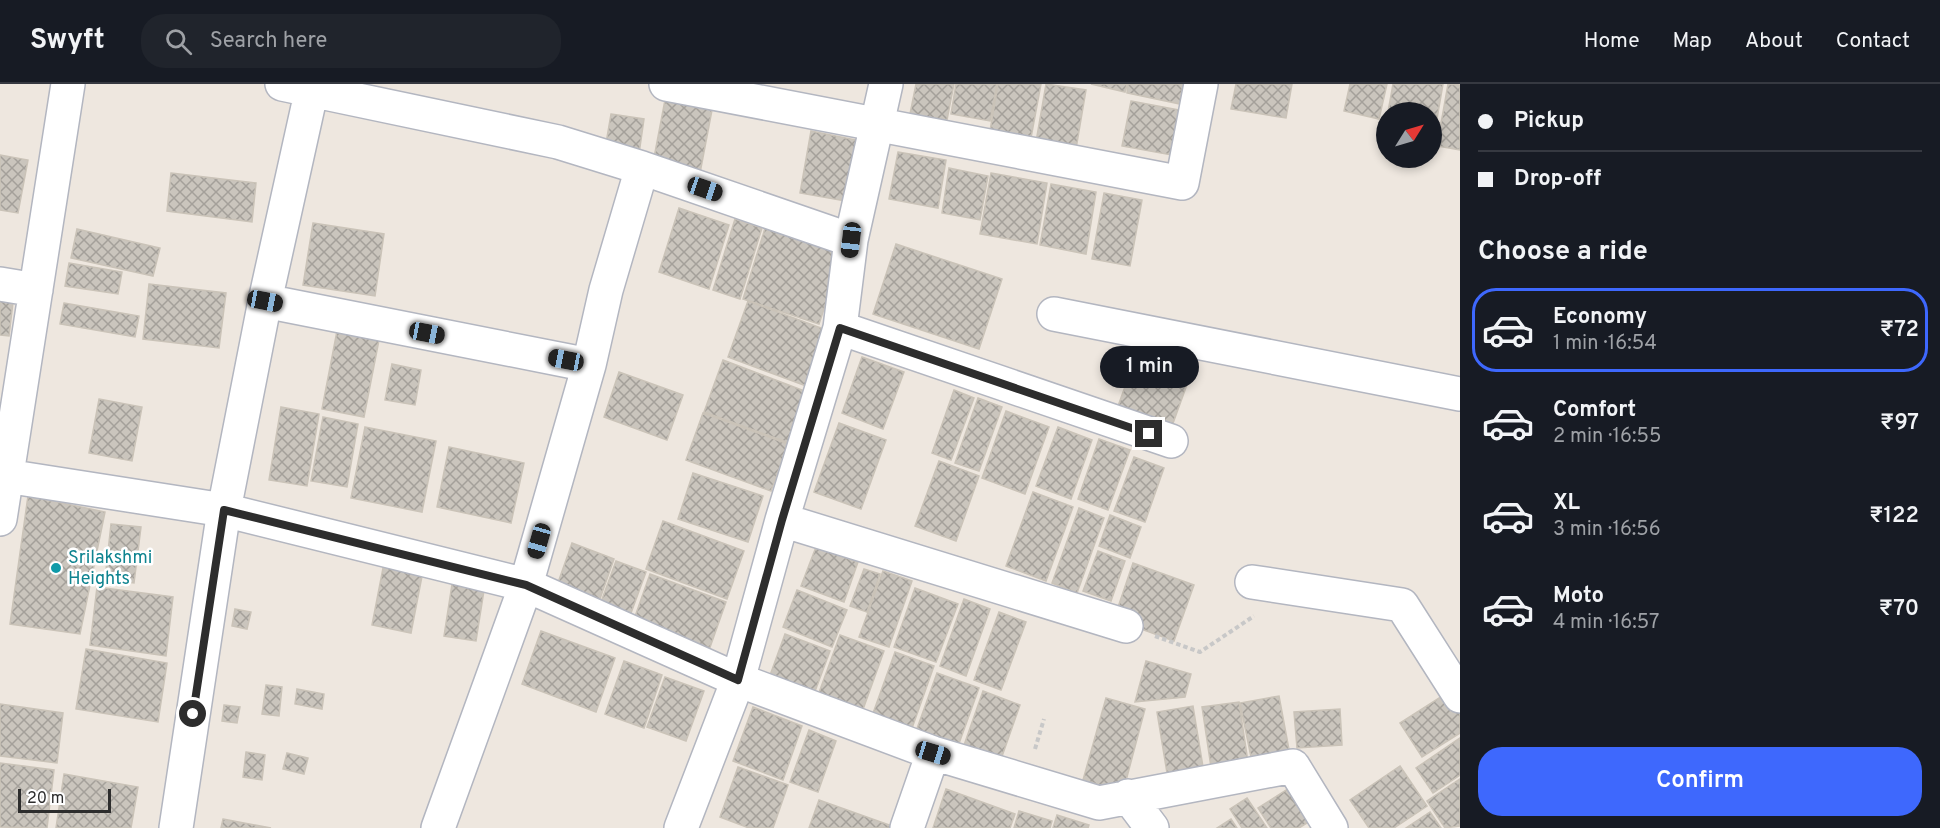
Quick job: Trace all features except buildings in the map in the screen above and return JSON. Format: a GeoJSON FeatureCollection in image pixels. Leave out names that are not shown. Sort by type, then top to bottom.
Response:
{"type":"FeatureCollection","features":[{"type":"Feature","properties":{"kind":"street"},"geometry":{"type":"LineString","coordinates":[[0,519],[3,476],[36,290],[68,84]]}},
{"type":"Feature","properties":{"kind":"street"},"geometry":{"type":"LineString","coordinates":[[666,84],[1182,183],[1202,84]]}},
{"type":"Feature","properties":{"kind":"street"},"geometry":{"type":"LineString","coordinates":[[681,828],[738,680],[782,520],[840,328],[851,240],[886,84]]}},
{"type":"Feature","properties":{"kind":"street"},"geometry":{"type":"LineString","coordinates":[[176,828],[224,510],[265,301],[302,86],[558,142],[642,168],[851,240]]}},
{"type":"Feature","properties":{"kind":"street"},"geometry":{"type":"LineString","coordinates":[[438,828],[526,585],[589,365],[606,290],[642,168]]}},
{"type":"Feature","properties":{"kind":"street"},"geometry":{"type":"LineString","coordinates":[[0,284],[36,290]]}},
{"type":"Feature","properties":{"kind":"street"},"geometry":{"type":"LineString","coordinates":[[265,301],[589,365]]}},
{"type":"Feature","properties":{"kind":"street"},"geometry":{"type":"LineString","coordinates":[[1054,314],[1460,394]]}},
{"type":"Feature","properties":{"kind":"street"},"geometry":{"type":"LineString","coordinates":[[840,328],[1171,441]]}},
{"type":"Feature","properties":{"kind":"street"},"geometry":{"type":"LineString","coordinates":[[3,476],[224,510],[526,585],[738,680],[933,753],[1108,809],[1152,828]]}},
{"type":"Feature","properties":{"kind":"street"},"geometry":{"type":"LineString","coordinates":[[782,520],[1126,626]]}},
{"type":"Feature","properties":{"kind":"street"},"geometry":{"type":"LineString","coordinates":[[1257,597],[1402,605],[1460,696]]}},
{"type":"Feature","properties":{"kind":"street"},"geometry":{"type":"LineString","coordinates":[[907,828],[933,753]]}},
{"type":"Feature","properties":{"kind":"street"},"geometry":{"type":"LineString","coordinates":[[1108,809],[1293,766],[1331,828]]}},
{"type":"Feature","properties":{"kind":"path"},"geometry":{"type":"LineString","coordinates":[[1126,626],[1200,652],[1257,597]]}},
{"type":"Feature","properties":{"kind":"place","name":"Srilakshmi Heights"},"geometry":{"type":"Point","coordinates":[56,568]}},
{"type":"Feature","properties":{"kind":"route"},"geometry":{"type":"LineString","coordinates":[[193,714],[224,510],[526,585],[738,680],[782,520],[840,328],[1149,434]]}}]}
